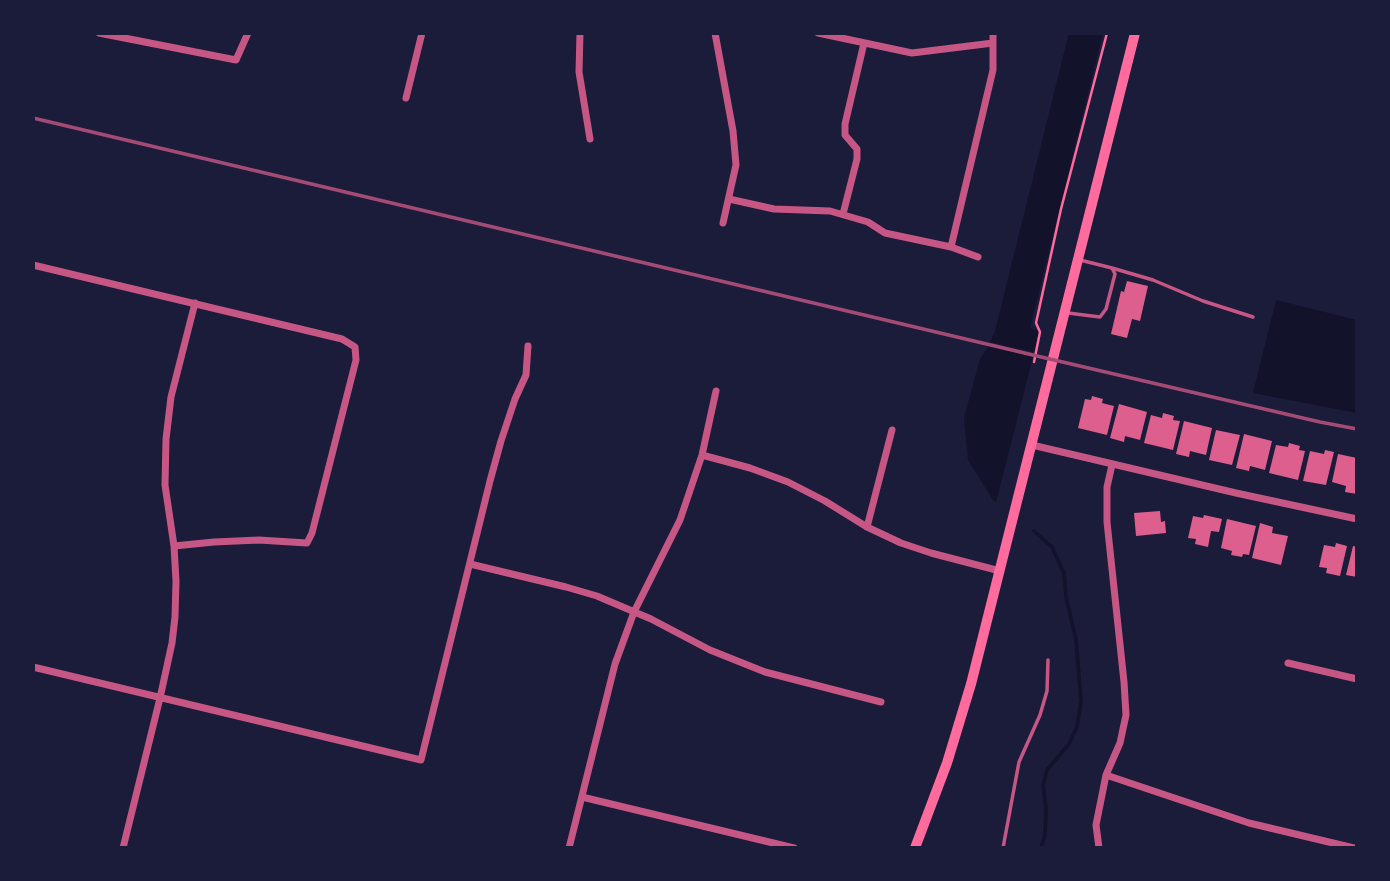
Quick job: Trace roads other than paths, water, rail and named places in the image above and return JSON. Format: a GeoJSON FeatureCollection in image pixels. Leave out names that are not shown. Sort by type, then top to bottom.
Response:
{"type":"FeatureCollection","features":[{"type":"Feature","properties":{"kind":"main road"},"geometry":{"type":"LineString","coordinates":[[915,848],[947,763],[971,684],[1135,33]]}},
{"type":"Feature","properties":{"kind":"street"},"geometry":{"type":"LineString","coordinates":[[99,33],[236,60],[248,33]]}},
{"type":"Feature","properties":{"kind":"street"},"geometry":{"type":"LineString","coordinates":[[406,98],[422,33]]}},
{"type":"Feature","properties":{"kind":"street"},"geometry":{"type":"LineString","coordinates":[[580,33],[579,72],[590,139]]}},
{"type":"Feature","properties":{"kind":"street"},"geometry":{"type":"LineString","coordinates":[[715,33],[733,131],[736,165],[723,223]]}},
{"type":"Feature","properties":{"kind":"street"},"geometry":{"type":"LineString","coordinates":[[818,33],[912,53],[993,43]]}},
{"type":"Feature","properties":{"kind":"street"},"geometry":{"type":"LineString","coordinates":[[951,247],[993,70],[993,33]]}},
{"type":"Feature","properties":{"kind":"street"},"geometry":{"type":"LineString","coordinates":[[843,214],[857,159],[857,149],[845,135],[845,124],[864,43]]}},
{"type":"Feature","properties":{"kind":"street"},"geometry":{"type":"LineString","coordinates":[[729,199],[774,209],[843,214],[868,222],[885,233],[951,247],[978,257]]}},
{"type":"Feature","properties":{"kind":"street"},"geometry":{"type":"LineString","coordinates":[[33,265],[342,339],[355,347],[356,360],[312,533],[307,543],[259,540],[174,546]]}},
{"type":"Feature","properties":{"kind":"street"},"geometry":{"type":"LineString","coordinates":[[122,848],[172,643],[176,581],[165,485],[166,439],[171,397],[195,303]]}},
{"type":"Feature","properties":{"kind":"street"},"geometry":{"type":"LineString","coordinates":[[33,667],[421,760],[501,441],[526,374],[528,346]]}},
{"type":"Feature","properties":{"kind":"street"},"geometry":{"type":"LineString","coordinates":[[569,848],[615,664],[634,612],[680,520],[702,455],[716,391]]}},
{"type":"Feature","properties":{"kind":"street"},"geometry":{"type":"LineString","coordinates":[[867,527],[892,430]]}},
{"type":"Feature","properties":{"kind":"street"},"geometry":{"type":"LineString","coordinates":[[1032,445],[1357,519]]}},
{"type":"Feature","properties":{"kind":"street"},"geometry":{"type":"LineString","coordinates":[[702,455],[788,482],[901,543],[1000,571]]}},
{"type":"Feature","properties":{"kind":"street"},"geometry":{"type":"LineString","coordinates":[[1099,848],[1097,825],[1106,775],[1120,743],[1126,707],[1107,522],[1107,487],[1112,465]]}},
{"type":"Feature","properties":{"kind":"street"},"geometry":{"type":"LineString","coordinates":[[470,564],[597,596],[765,673],[881,702]]}},
{"type":"Feature","properties":{"kind":"street"},"geometry":{"type":"LineString","coordinates":[[1288,663],[1357,679]]}},
{"type":"Feature","properties":{"kind":"street"},"geometry":{"type":"LineString","coordinates":[[1106,775],[1249,823],[1354,848]]}},
{"type":"Feature","properties":{"kind":"street"},"geometry":{"type":"LineString","coordinates":[[582,797],[794,848]]}},
{"type":"Feature","properties":{"kind":"lane"},"geometry":{"type":"LineString","coordinates":[[1079,260],[1153,280],[1203,302],[1253,317]]}},
{"type":"Feature","properties":{"kind":"lane"},"geometry":{"type":"LineString","coordinates":[[1066,312],[1100,317],[1106,309],[1113,284],[1115,274],[1112,268]]}},
{"type":"Feature","properties":{"kind":"lane"},"geometry":{"type":"LineString","coordinates":[[1003,848],[1019,762],[1040,715],[1047,691],[1048,660]]}},
{"type":"Feature","properties":{"kind":"waterway"},"geometry":{"type":"LineString","coordinates":[[1034,531],[1052,547],[1064,573],[1066,597],[1076,640],[1081,701],[1077,727],[1069,744],[1047,770],[1043,785],[1045,835],[1041,848]]}},
{"type":"Feature","properties":{"kind":"railway"},"geometry":{"type":"LineString","coordinates":[[33,118],[1054,360],[1357,429]]}}]}
